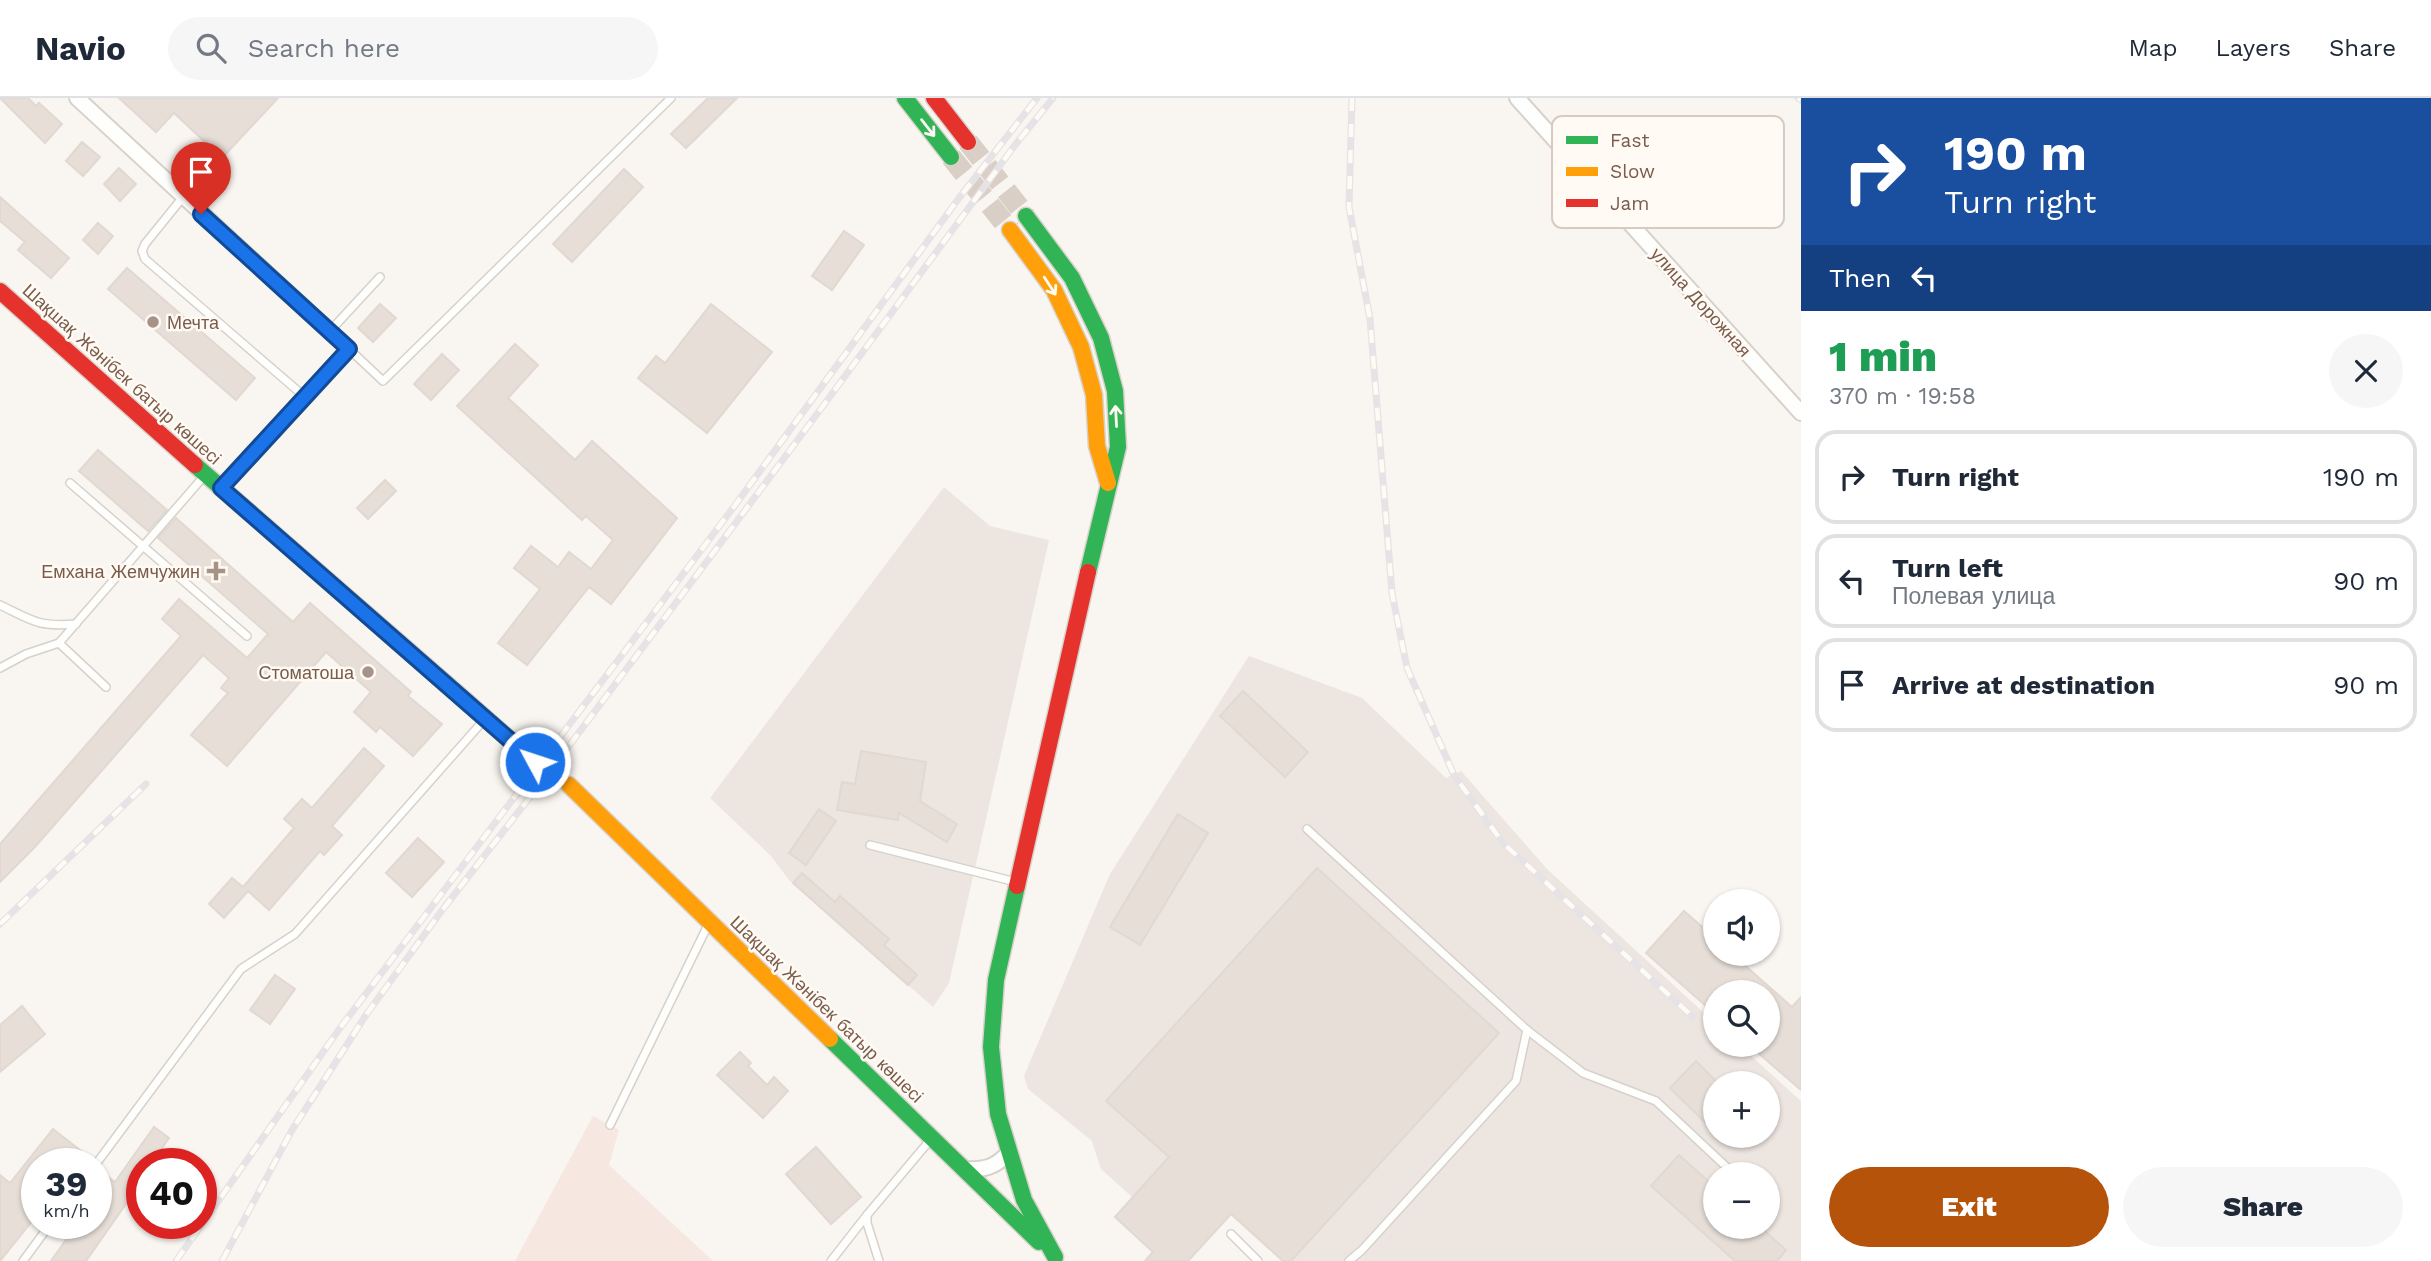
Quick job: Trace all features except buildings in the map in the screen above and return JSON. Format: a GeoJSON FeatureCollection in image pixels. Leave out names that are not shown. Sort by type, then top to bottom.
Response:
{"type":"FeatureCollection","features":[{"type":"Feature","properties":{"kind":"main road"},"geometry":{"type":"LineString","coordinates":[[905,98],[951,158]]}},
{"type":"Feature","properties":{"kind":"main road"},"geometry":{"type":"LineString","coordinates":[[934,98],[968,142]]}},
{"type":"Feature","properties":{"kind":"main road"},"geometry":{"type":"LineString","coordinates":[[1026,216],[1072,278],[1101,338],[1115,391],[1118,447],[996,980],[991,1047],[998,1114],[1024,1200],[1055,1260]]}},
{"type":"Feature","properties":{"kind":"main road"},"geometry":{"type":"LineString","coordinates":[[1010,230],[1054,290],[1081,347],[1094,395],[1097,446],[1108,483]]}},
{"type":"Feature","properties":{"kind":"main road","name":"Шақшақ Жәнібек батыр көшесі"},"geometry":{"type":"LineString","coordinates":[[0,291],[484,720],[535,762]]}},
{"type":"Feature","properties":{"kind":"main road","name":"Шақшақ Жәнібек батыр көшесі"},"geometry":{"type":"LineString","coordinates":[[569,785],[1055,1260]]}},
{"type":"Feature","properties":{"kind":"street"},"geometry":{"type":"LineString","coordinates":[[78,98],[349,349],[221,488]]}},
{"type":"Feature","properties":{"kind":"street","name":"улица Дорожная"},"geometry":{"type":"LineString","coordinates":[[1517,98],[1552,137]]}},
{"type":"Feature","properties":{"kind":"street","name":"улица Дорожная"},"geometry":{"type":"LineString","coordinates":[[1634,228],[1801,413]]}},
{"type":"Feature","properties":{"kind":"street"},"geometry":{"type":"LineString","coordinates":[[964,1169],[982,1170],[994,1166],[1008,1153]]}},
{"type":"Feature","properties":{"kind":"lane"},"geometry":{"type":"LineString","coordinates":[[349,349],[383,381],[671,98]]}},
{"type":"Feature","properties":{"kind":"lane"},"geometry":{"type":"LineString","coordinates":[[183,197],[145,243],[142,251],[145,259],[304,397]]}},
{"type":"Feature","properties":{"kind":"lane"},"geometry":{"type":"LineString","coordinates":[[329,331],[380,277]]}},
{"type":"Feature","properties":{"kind":"lane"},"geometry":{"type":"LineString","coordinates":[[0,668],[26,654],[59,643],[206,475]]}},
{"type":"Feature","properties":{"kind":"lane"},"geometry":{"type":"LineString","coordinates":[[70,483],[247,636]]}},
{"type":"Feature","properties":{"kind":"lane"},"geometry":{"type":"LineString","coordinates":[[0,605],[38,624],[76,624]]}},
{"type":"Feature","properties":{"kind":"lane"},"geometry":{"type":"LineString","coordinates":[[59,643],[106,687]]}},
{"type":"Feature","properties":{"kind":"lane"},"geometry":{"type":"LineString","coordinates":[[108,1148],[241,969],[295,934],[484,720]]}},
{"type":"Feature","properties":{"kind":"lane"},"geometry":{"type":"LineString","coordinates":[[1307,829],[1527,1030],[1583,1073],[1656,1101],[1721,1162]]}},
{"type":"Feature","properties":{"kind":"lane"},"geometry":{"type":"LineString","coordinates":[[870,845],[1017,883]]}},
{"type":"Feature","properties":{"kind":"lane"},"geometry":{"type":"LineString","coordinates":[[610,1125],[709,922]]}},
{"type":"Feature","properties":{"kind":"lane"},"geometry":{"type":"LineString","coordinates":[[1349,1261],[1516,1081],[1527,1030]]}},
{"type":"Feature","properties":{"kind":"lane"},"geometry":{"type":"LineString","coordinates":[[831,1261],[932,1138]]}},
{"type":"Feature","properties":{"kind":"lane"},"geometry":{"type":"LineString","coordinates":[[867,1215],[867,1223],[880,1261]]}},
{"type":"Feature","properties":{"kind":"lane"},"geometry":{"type":"LineString","coordinates":[[1231,1234],[1258,1261]]}},
{"type":"Feature","properties":{"kind":"lane"},"geometry":{"type":"LineString","coordinates":[[23,1261],[39,1239]]}},
{"type":"Feature","properties":{"kind":"shaded area"},"geometry":{"type":"Polygon","coordinates":[[[944,487],[990,526],[1049,540],[949,983],[933,1007],[789,880],[771,856],[710,798],[944,487]]]}},
{"type":"Feature","properties":{"kind":"shaded area"},"geometry":{"type":"Polygon","coordinates":[[[1249,656],[1362,698],[1446,778],[1461,771],[1548,870],[1703,1012],[1703,1057],[1752,1057],[1768,1071],[1703,1071],[1703,1148],[1780,1148],[1780,1082],[1801,1101],[1801,1261],[1283,1261],[1231,1214],[1188,1261],[1145,1261],[1153,1251],[1115,1217],[1132,1197],[1101,1169],[1092,1141],[1028,1089],[1024,1076],[1110,874],[1249,656]]]}},
{"type":"Feature","properties":{"kind":"shaded area"},"geometry":{"type":"Polygon","coordinates":[[[593,1116],[619,1130],[609,1165],[713,1261],[515,1261],[593,1116]]]}},
{"type":"Feature","properties":{"kind":"tunnel"},"geometry":{"type":"LineString","coordinates":[[968,142],[1026,216]]}},
{"type":"Feature","properties":{"kind":"tunnel"},"geometry":{"type":"LineString","coordinates":[[951,157],[1010,230]]}},
{"type":"Feature","properties":{"kind":"railway"},"geometry":{"type":"LineString","coordinates":[[176,1261],[340,1028],[733,508],[959,198],[1037,98]]}},
{"type":"Feature","properties":{"kind":"railway"},"geometry":{"type":"LineString","coordinates":[[222,1261],[292,1130],[366,1015],[823,406],[1015,145],[1053,98]]}},
{"type":"Feature","properties":{"kind":"railway"},"geometry":{"type":"LineString","coordinates":[[1352,98],[1349,207],[1370,319],[1392,593],[1407,668],[1454,775],[1503,843],[1693,1017]]}},
{"type":"Feature","properties":{"kind":"railway"},"geometry":{"type":"LineString","coordinates":[[0,924],[146,784]]}},
{"type":"Feature","properties":{"kind":"traffic: fast"},"geometry":{"type":"LineString","coordinates":[[905,98],[951,157]]}},
{"type":"Feature","properties":{"kind":"traffic: fast"},"geometry":{"type":"LineString","coordinates":[[1026,216],[1072,278],[1101,338],[1115,391],[1118,447],[1088,572]]}},
{"type":"Feature","properties":{"kind":"traffic: fast"},"geometry":{"type":"LineString","coordinates":[[195,465],[467,702]]}},
{"type":"Feature","properties":{"kind":"traffic: fast"},"geometry":{"type":"LineString","coordinates":[[1017,886],[996,980],[991,1047],[998,1114],[1024,1200],[1055,1257]]}},
{"type":"Feature","properties":{"kind":"traffic: fast"},"geometry":{"type":"LineString","coordinates":[[830,1039],[1039,1242]]}},
{"type":"Feature","properties":{"kind":"traffic: slow"},"geometry":{"type":"LineString","coordinates":[[1010,230],[1054,290],[1081,347],[1094,395],[1097,446],[1108,483]]}},
{"type":"Feature","properties":{"kind":"traffic: slow"},"geometry":{"type":"LineString","coordinates":[[467,702],[535,762]]}},
{"type":"Feature","properties":{"kind":"traffic: slow"},"geometry":{"type":"LineString","coordinates":[[569,785],[830,1039]]}},
{"type":"Feature","properties":{"kind":"traffic: jam"},"geometry":{"type":"LineString","coordinates":[[934,98],[968,142]]}},
{"type":"Feature","properties":{"kind":"traffic: jam"},"geometry":{"type":"LineString","coordinates":[[0,291],[195,465]]}},
{"type":"Feature","properties":{"kind":"traffic: jam"},"geometry":{"type":"LineString","coordinates":[[1017,886],[1088,572]]}},
{"type":"Feature","properties":{"kind":"place","name":"Мечта"},"geometry":{"type":"Point","coordinates":[153,322]}},
{"type":"Feature","properties":{"kind":"place","name":"Емхана Жемчужин"},"geometry":{"type":"Point","coordinates":[216,571]}},
{"type":"Feature","properties":{"kind":"place","name":"Стоматоша"},"geometry":{"type":"Point","coordinates":[368,672]}},
{"type":"Feature","properties":{"kind":"route"},"geometry":{"type":"LineString","coordinates":[[201,214],[349,349],[221,488],[535,762]]}}]}
